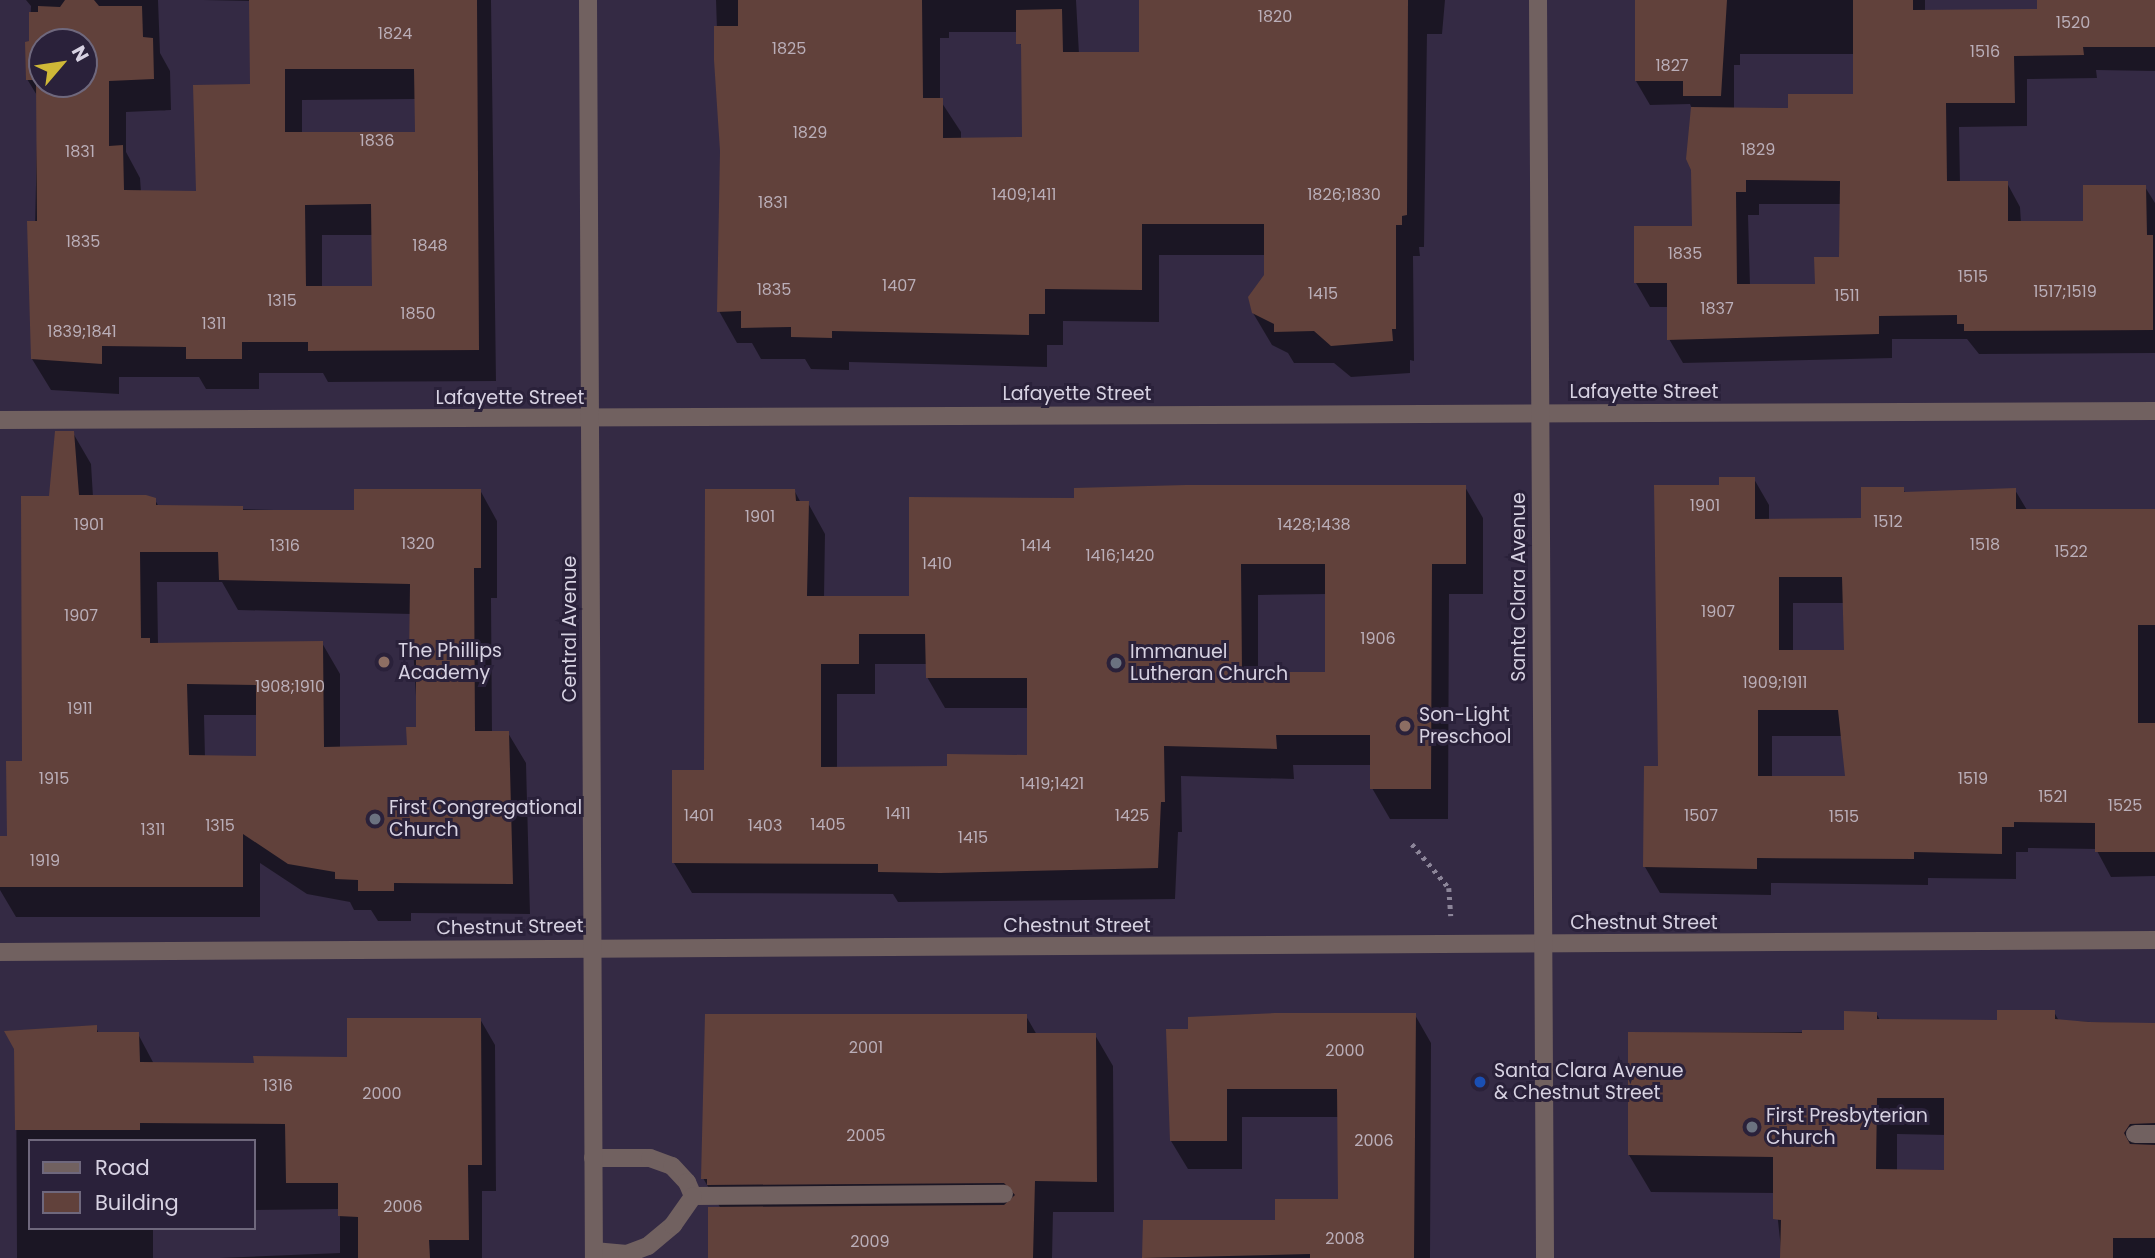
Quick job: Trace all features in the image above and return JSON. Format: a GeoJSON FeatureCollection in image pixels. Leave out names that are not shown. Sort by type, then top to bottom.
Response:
{"type":"FeatureCollection","features":[{"type":"Feature","properties":{"kind":"street","name":"Central Avenue"},"geometry":{"type":"LineString","coordinates":[[588,0],[594,1254]]}},
{"type":"Feature","properties":{"kind":"street","name":"Santa Clara Avenue"},"geometry":{"type":"LineString","coordinates":[[1538,0],[1545,1258]]}},
{"type":"Feature","properties":{"kind":"street","name":"Lafayette Street"},"geometry":{"type":"LineString","coordinates":[[0,420],[2155,411]]}},
{"type":"Feature","properties":{"kind":"street","name":"Chestnut Street"},"geometry":{"type":"LineString","coordinates":[[0,952],[2155,940]]}},
{"type":"Feature","properties":{"kind":"street"},"geometry":{"type":"LineString","coordinates":[[2135,1134],[2155,1134]]}},
{"type":"Feature","properties":{"kind":"street"},"geometry":{"type":"LineString","coordinates":[[593,1158],[650,1158],[672,1166],[687,1182],[692,1196]]}},
{"type":"Feature","properties":{"kind":"street"},"geometry":{"type":"LineString","coordinates":[[692,1196],[1004,1194]]}},
{"type":"Feature","properties":{"kind":"street"},"geometry":{"type":"LineString","coordinates":[[594,1254],[627,1254],[648,1246],[673,1225],[692,1196]]}},
{"type":"Feature","properties":{"kind":"path"},"geometry":{"type":"LineString","coordinates":[[1412,844],[1449,888],[1452,945]]}},
{"type":"Feature","properties":{"kind":"building"},"geometry":{"type":"Polygon","coordinates":[[[65,0],[94,0],[99,6],[142,6],[143,37],[153,38],[154,79],[109,81],[109,146],[123,145],[124,190],[196,191],[193,85],[250,84],[249,0],[477,0],[479,350],[308,351],[308,342],[242,342],[242,359],[186,359],[186,347],[102,346],[102,364],[31,359],[27,221],[37,221],[36,98],[98,98],[98,28],[29,28],[29,12],[38,12],[38,6],[60,7],[65,0]],[[285,69],[285,132],[415,132],[414,69],[285,69]],[[371,204],[305,205],[306,286],[372,286],[371,204]]]}},
{"type":"Feature","properties":{"kind":"building"},"geometry":{"type":"Polygon","coordinates":[[[738,0],[922,0],[923,98],[943,98],[943,138],[1022,137],[1021,44],[1016,44],[1016,10],[1062,9],[1063,52],[1139,52],[1139,0],[1408,0],[1407,215],[1402,216],[1402,225],[1396,225],[1396,329],[1392,329],[1393,341],[1331,346],[1314,331],[1274,332],[1274,324],[1252,313],[1248,297],[1264,275],[1264,224],[1142,224],[1142,290],[1045,289],[1045,314],[1029,314],[1029,335],[832,331],[832,338],[791,337],[791,327],[741,328],[741,311],[717,312],[720,151],[714,60],[714,26],[738,26],[738,0]]]}},
{"type":"Feature","properties":{"kind":"building"},"geometry":{"type":"Polygon","coordinates":[[[1635,0],[1727,0],[1721,96],[1683,96],[1683,81],[1635,81],[1635,0]]]}},
{"type":"Feature","properties":{"kind":"building"},"geometry":{"type":"Polygon","coordinates":[[[1853,0],[1913,0],[1913,10],[2037,9],[2037,0],[2155,0],[2155,47],[2083,47],[2084,55],[2014,56],[2015,103],[1946,103],[1947,181],[2008,181],[2008,221],[2083,221],[2083,185],[2146,185],[2147,235],[2153,235],[2153,330],[1964,331],[1964,324],[1957,324],[1957,315],[1879,316],[1879,334],[1667,340],[1667,283],[1634,283],[1634,226],[1692,226],[1691,170],[1686,159],[1691,107],[1788,108],[1788,94],[1853,94],[1853,0]],[[1746,180],[1746,192],[1736,192],[1737,284],[1815,284],[1814,257],[1839,257],[1840,181],[1746,180]]]}},
{"type":"Feature","properties":{"kind":"building"},"geometry":{"type":"Polygon","coordinates":[[[28,41],[28,80],[26,80],[25,42],[28,41]]]}},
{"type":"Feature","properties":{"kind":"building"},"geometry":{"type":"Polygon","coordinates":[[[55,431],[74,431],[79,495],[146,495],[156,498],[156,505],[243,506],[243,510],[354,510],[354,489],[481,489],[481,568],[474,568],[475,731],[509,731],[513,884],[394,883],[394,891],[358,891],[358,880],[335,879],[335,872],[288,864],[243,834],[243,887],[0,887],[0,836],[7,836],[6,761],[22,761],[21,496],[49,496],[55,431]],[[140,552],[141,638],[150,638],[150,643],[323,641],[324,747],[407,745],[406,727],[416,727],[416,658],[409,658],[410,584],[219,580],[218,552],[140,552]],[[187,684],[189,755],[256,756],[256,685],[187,684]]]}},
{"type":"Feature","properties":{"kind":"building"},"geometry":{"type":"Polygon","coordinates":[[[1719,477],[1755,477],[1755,519],[1861,518],[1861,487],[1904,487],[1904,492],[2016,488],[2016,509],[2155,509],[2155,625],[2138,625],[2138,723],[2155,723],[2155,852],[2095,852],[2095,823],[2014,822],[2014,827],[2002,827],[2002,854],[1914,852],[1914,859],[1757,858],[1757,869],[1643,867],[1644,766],[1658,766],[1654,485],[1719,485],[1719,477]],[[1779,577],[1779,650],[1844,650],[1842,577],[1779,577]],[[1758,710],[1758,776],[1845,776],[1838,710],[1758,710]]]}},
{"type":"Feature","properties":{"kind":"building"},"geometry":{"type":"Polygon","coordinates":[[[1186,485],[1466,485],[1466,564],[1432,564],[1431,789],[1370,789],[1370,735],[1276,735],[1277,749],[1164,746],[1165,802],[1161,802],[1158,868],[940,873],[878,872],[878,864],[672,863],[672,770],[704,770],[705,489],[795,489],[796,501],[809,501],[807,596],[909,596],[909,497],[1074,498],[1074,488],[1186,485]],[[1241,564],[1242,672],[1325,672],[1325,564],[1241,564]],[[859,634],[859,664],[821,664],[821,767],[947,766],[947,754],[1027,755],[1027,678],[926,678],[925,634],[859,634]]]}},
{"type":"Feature","properties":{"kind":"building","name":"First Presbyterian Church"},"geometry":{"type":"Polygon","coordinates":[[[1997,1010],[2055,1010],[2055,1019],[2155,1023],[2155,1123],[2130,1124],[2124,1133],[2130,1144],[2155,1145],[2155,1238],[2113,1238],[2113,1258],[1780,1258],[1781,1220],[1773,1219],[1773,1157],[1628,1155],[1628,1032],[1802,1033],[1802,1030],[1844,1030],[1844,1011],[1877,1012],[1877,1019],[1997,1020],[1997,1010]],[[1877,1098],[1876,1169],[1944,1170],[1944,1098],[1877,1098]]]}},
{"type":"Feature","properties":{"kind":"building"},"geometry":{"type":"Polygon","coordinates":[[[1275,1013],[1416,1013],[1414,1258],[1310,1258],[1310,1254],[1142,1258],[1143,1220],[1275,1220],[1275,1199],[1338,1199],[1337,1089],[1227,1089],[1227,1141],[1170,1141],[1166,1029],[1188,1029],[1188,1017],[1275,1013]]]}},
{"type":"Feature","properties":{"kind":"building"},"geometry":{"type":"Polygon","coordinates":[[[705,1014],[1027,1014],[1027,1033],[1096,1033],[1097,1182],[1035,1181],[1033,1258],[708,1258],[708,1207],[1004,1205],[1015,1195],[1004,1183],[707,1185],[707,1179],[701,1179],[705,1014]]]}},
{"type":"Feature","properties":{"kind":"building"},"geometry":{"type":"Polygon","coordinates":[[[347,1018],[481,1018],[482,1165],[468,1165],[469,1240],[429,1240],[430,1258],[358,1258],[358,1217],[338,1216],[338,1183],[286,1183],[285,1124],[140,1123],[140,1130],[15,1130],[14,1049],[4,1031],[97,1025],[97,1032],[139,1032],[140,1062],[254,1063],[253,1056],[347,1057],[347,1018]]]}},
{"type":"Feature","properties":{"kind":"place","name":"The Phillips Academy"},"geometry":{"type":"Point","coordinates":[384,662]}},
{"type":"Feature","properties":{"kind":"place","name":"Immanuel Lutheran Church"},"geometry":{"type":"Point","coordinates":[1116,663]}},
{"type":"Feature","properties":{"kind":"place","name":"Son-Light Preschool"},"geometry":{"type":"Point","coordinates":[1405,726]}},
{"type":"Feature","properties":{"kind":"place","name":"First Congregational Church"},"geometry":{"type":"Point","coordinates":[375,819]}},
{"type":"Feature","properties":{"kind":"place","name":"Santa Clara Avenue & Chestnut Street"},"geometry":{"type":"Point","coordinates":[1480,1082]}},
{"type":"Feature","properties":{"kind":"place","name":"First Presbyterian Church"},"geometry":{"type":"Point","coordinates":[1752,1127]}}]}
